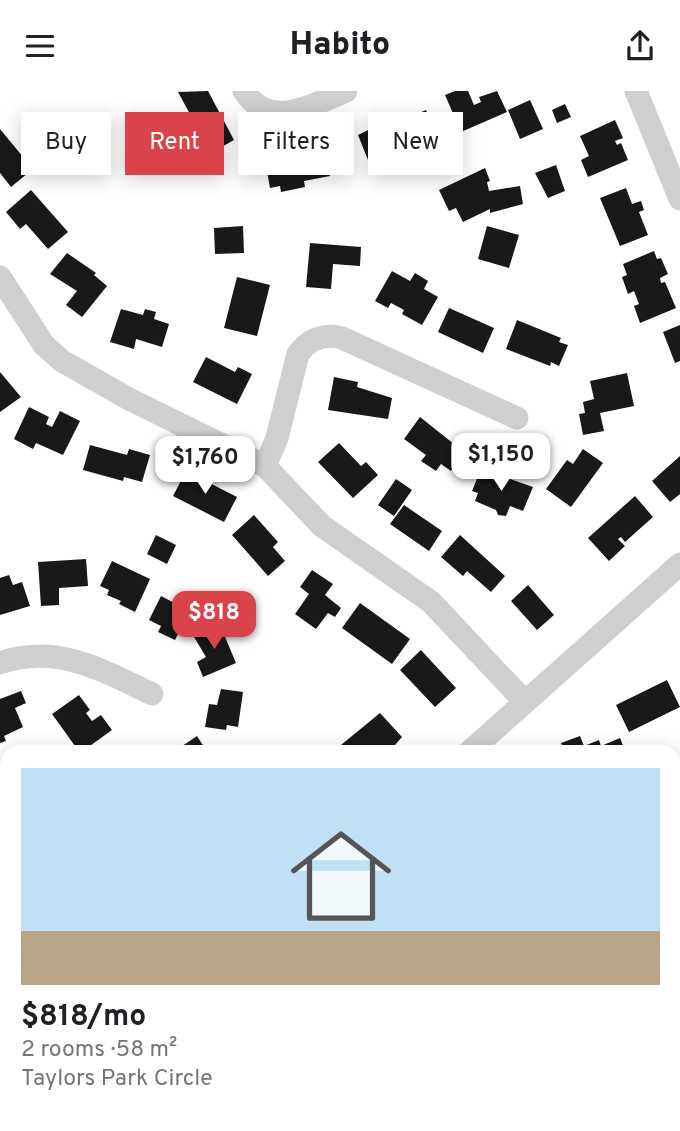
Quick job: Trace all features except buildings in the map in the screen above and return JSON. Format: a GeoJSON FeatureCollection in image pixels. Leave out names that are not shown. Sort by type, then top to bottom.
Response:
{"type":"FeatureCollection","features":[{"type":"Feature","properties":{"kind":"street"},"geometry":{"type":"LineString","coordinates":[[244,91],[254,104],[272,113],[295,111],[346,91]]}},
{"type":"Feature","properties":{"kind":"street"},"geometry":{"type":"LineString","coordinates":[[636,91],[680,199]]}},
{"type":"Feature","properties":{"kind":"street"},"geometry":{"type":"LineString","coordinates":[[0,277],[44,345],[62,361],[129,399],[265,466],[321,526],[431,602],[525,702]]}},
{"type":"Feature","properties":{"kind":"street"},"geometry":{"type":"LineString","coordinates":[[265,466],[277,437],[298,354],[320,337],[342,338],[517,418]]}},
{"type":"Feature","properties":{"kind":"street"},"geometry":{"type":"LineString","coordinates":[[483,745],[525,702],[680,564]]}},
{"type":"Feature","properties":{"kind":"street"},"geometry":{"type":"LineString","coordinates":[[0,663],[27,656],[76,659],[152,694]]}}]}
